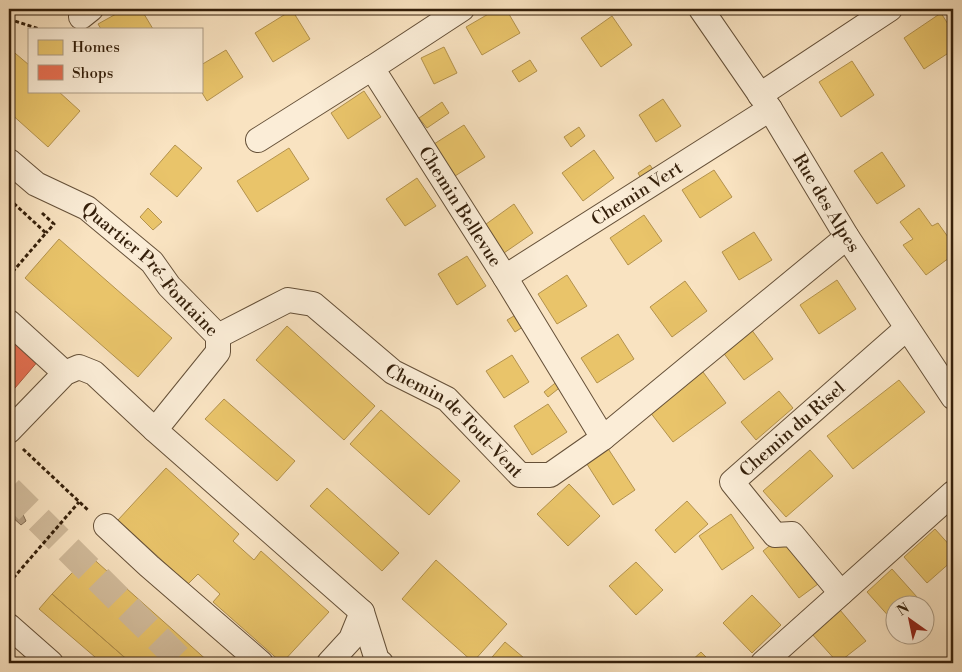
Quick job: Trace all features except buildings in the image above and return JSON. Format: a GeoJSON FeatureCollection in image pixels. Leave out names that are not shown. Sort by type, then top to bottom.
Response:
{"type":"FeatureCollection","features":[{"type":"Feature","properties":{"kind":"street"},"geometry":{"type":"LineString","coordinates":[[258,140],[462,9]]}},
{"type":"Feature","properties":{"kind":"street","name":"Rue des Alpes"},"geometry":{"type":"LineString","coordinates":[[701,9],[765,102],[847,237],[953,396]]}},
{"type":"Feature","properties":{"kind":"street","name":"Chemin Vert"},"geometry":{"type":"LineString","coordinates":[[505,277],[765,102],[890,9]]}},
{"type":"Feature","properties":{"kind":"street","name":"Chemin Bellevue"},"geometry":{"type":"LineString","coordinates":[[372,68],[505,277],[603,438]]}},
{"type":"Feature","properties":{"kind":"street","name":"Quartier Pré-Fontaine"},"geometry":{"type":"LineString","coordinates":[[9,161],[36,184],[88,208],[152,262],[169,286],[218,336],[218,352],[155,430]]}},
{"type":"Feature","properties":{"kind":"street","name":"Chemin de Tout-Vent"},"geometry":{"type":"LineString","coordinates":[[218,336],[288,300],[313,304],[393,372],[447,399],[520,475],[550,475],[603,438],[847,237]]}},
{"type":"Feature","properties":{"kind":"street"},"geometry":{"type":"LineString","coordinates":[[9,322],[65,373]]}},
{"type":"Feature","properties":{"kind":"street","name":"Chemin du Risel"},"geometry":{"type":"LineString","coordinates":[[841,593],[792,534],[775,535],[732,482],[907,328]]}},
{"type":"Feature","properties":{"kind":"street"},"geometry":{"type":"LineString","coordinates":[[16,440],[65,373],[79,367],[94,373],[155,430],[362,612],[378,660],[381,663]]}},
{"type":"Feature","properties":{"kind":"street"},"geometry":{"type":"LineString","coordinates":[[763,663],[953,492]]}},
{"type":"Feature","properties":{"kind":"street"},"geometry":{"type":"LineString","coordinates":[[106,526],[261,663]]}},
{"type":"Feature","properties":{"kind":"street"},"geometry":{"type":"LineString","coordinates":[[329,663],[351,639],[362,612]]}},
{"type":"Feature","properties":{"kind":"street"},"geometry":{"type":"LineString","coordinates":[[9,626],[51,663]]}},
{"type":"Feature","properties":{"kind":"path"},"geometry":{"type":"LineString","coordinates":[[9,19],[36,28]]}},
{"type":"Feature","properties":{"kind":"path"},"geometry":{"type":"LineString","coordinates":[[9,200],[46,233]]}},
{"type":"Feature","properties":{"kind":"path"},"geometry":{"type":"LineString","coordinates":[[9,276],[54,224]]}},
{"type":"Feature","properties":{"kind":"path"},"geometry":{"type":"LineString","coordinates":[[16,440],[106,526]]}},
{"type":"Feature","properties":{"kind":"path"},"geometry":{"type":"LineString","coordinates":[[9,583],[79,502]]}},
{"type":"Feature","properties":{"kind":"shaded area"},"geometry":{"type":"Polygon","coordinates":[[[9,496],[19,506],[26,521],[21,525],[10,515],[9,517],[9,496]]]}},
{"type":"Feature","properties":{"kind":"tunnel"},"geometry":{"type":"LineString","coordinates":[[9,490],[183,663]]}}]}
